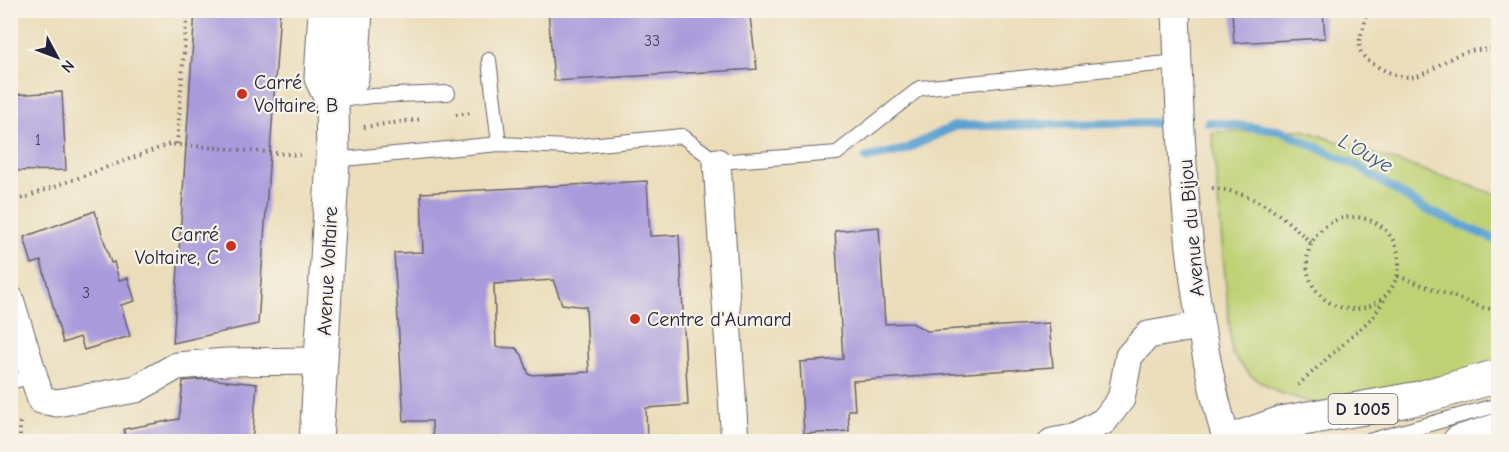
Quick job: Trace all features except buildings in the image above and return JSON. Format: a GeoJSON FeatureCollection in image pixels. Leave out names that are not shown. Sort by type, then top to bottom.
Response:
{"type":"FeatureCollection","features":[{"type":"Feature","properties":{"kind":"main road","name":"Avenue Voltaire"},"geometry":{"type":"LineString","coordinates":[[316,441],[333,130],[321,78],[325,10]]}},
{"type":"Feature","properties":{"kind":"main road"},"geometry":{"type":"LineString","coordinates":[[333,130],[352,78],[356,10]]}},
{"type":"Feature","properties":{"kind":"main road","name":"D 1005"},"geometry":{"type":"LineString","coordinates":[[1227,441],[1281,423],[1419,398],[1498,376]]}},
{"type":"Feature","properties":{"kind":"main road"},"geometry":{"type":"LineString","coordinates":[[1459,441],[1498,430]]}},
{"type":"Feature","properties":{"kind":"street","name":"Avenue du Bijou"},"geometry":{"type":"LineString","coordinates":[[1176,10],[1186,185],[1199,326],[1212,390],[1227,441]]}},
{"type":"Feature","properties":{"kind":"street"},"geometry":{"type":"LineString","coordinates":[[717,162],[735,441]]}},
{"type":"Feature","properties":{"kind":"street"},"geometry":{"type":"LineString","coordinates":[[10,299],[22,379],[41,400],[57,403],[136,389],[177,366],[227,362],[322,361]]}},
{"type":"Feature","properties":{"kind":"street"},"geometry":{"type":"LineString","coordinates":[[1052,441],[1073,438],[1104,421],[1121,399],[1129,356],[1148,334],[1199,326]]}},
{"type":"Feature","properties":{"kind":"lane"},"geometry":{"type":"LineString","coordinates":[[489,60],[499,144]]}},
{"type":"Feature","properties":{"kind":"lane"},"geometry":{"type":"LineString","coordinates":[[333,130],[499,144],[568,147],[682,136],[717,162],[837,153],[920,88],[1178,62]]}},
{"type":"Feature","properties":{"kind":"lane"},"geometry":{"type":"LineString","coordinates":[[333,130],[371,96],[448,93]]}},
{"type":"Feature","properties":{"kind":"lane"},"geometry":{"type":"LineString","coordinates":[[1365,441],[1498,405]]}},
{"type":"Feature","properties":{"kind":"path"},"geometry":{"type":"LineString","coordinates":[[177,144],[186,10]]}},
{"type":"Feature","properties":{"kind":"path"},"geometry":{"type":"LineString","coordinates":[[1368,10],[1358,50],[1362,57],[1391,74],[1406,78],[1420,75],[1466,52],[1498,48]]}},
{"type":"Feature","properties":{"kind":"path"},"geometry":{"type":"LineString","coordinates":[[447,116],[495,111]]}},
{"type":"Feature","properties":{"kind":"path"},"geometry":{"type":"LineString","coordinates":[[333,130],[423,119]]}},
{"type":"Feature","properties":{"kind":"path"},"geometry":{"type":"LineString","coordinates":[[10,203],[170,144],[300,155]]}},
{"type":"Feature","properties":{"kind":"path"},"geometry":{"type":"LineString","coordinates":[[1186,185],[1234,191],[1278,211],[1311,243]]}},
{"type":"Feature","properties":{"kind":"path"},"geometry":{"type":"LineString","coordinates":[[1292,390],[1373,317],[1388,295],[1398,276],[1399,251],[1392,238],[1376,222],[1357,216],[1330,223],[1311,243],[1307,256],[1309,278],[1318,294],[1335,307],[1352,310],[1371,306],[1388,295]]}},
{"type":"Feature","properties":{"kind":"path"},"geometry":{"type":"LineString","coordinates":[[1398,276],[1484,308],[1498,310]]}},
{"type":"Feature","properties":{"kind":"green space"},"geometry":{"type":"Polygon","coordinates":[[[1303,130],[1498,195],[1498,365],[1316,404],[1277,392],[1250,375],[1232,354],[1212,132],[1303,130]]]}},
{"type":"Feature","properties":{"kind":"waterway","name":"L'Ouye"},"geometry":{"type":"LineString","coordinates":[[1208,122],[1282,131],[1357,166],[1425,209],[1498,241]]}},
{"type":"Feature","properties":{"kind":"waterway","name":"L'Ouye"},"geometry":{"type":"LineString","coordinates":[[866,158],[904,150],[955,126],[1155,123]]}},
{"type":"Feature","properties":{"kind":"place","name":"Carré Voltaire, B"},"geometry":{"type":"Point","coordinates":[242,94]}},
{"type":"Feature","properties":{"kind":"place","name":"Carré Voltaire, C"},"geometry":{"type":"Point","coordinates":[231,246]}},
{"type":"Feature","properties":{"kind":"place","name":"Centre d'Aumard"},"geometry":{"type":"Point","coordinates":[635,319]}}]}
